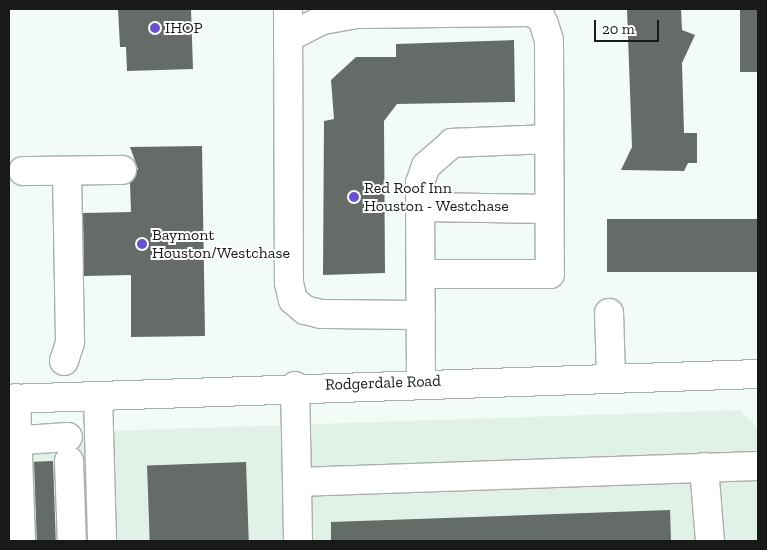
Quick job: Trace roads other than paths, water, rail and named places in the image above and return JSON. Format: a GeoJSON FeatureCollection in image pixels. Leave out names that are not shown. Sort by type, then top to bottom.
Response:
{"type":"FeatureCollection","features":[{"type":"Feature","properties":{"kind":"street"},"geometry":{"type":"LineString","coordinates":[[288,9],[289,283],[293,300],[305,310],[321,314],[421,315]]}},
{"type":"Feature","properties":{"kind":"street"},"geometry":{"type":"LineString","coordinates":[[289,37],[323,20],[358,14],[528,12],[540,16],[549,40],[550,274],[421,274]]}},
{"type":"Feature","properties":{"kind":"street"},"geometry":{"type":"LineString","coordinates":[[421,382],[420,207],[426,166],[452,142],[548,139]]}},
{"type":"Feature","properties":{"kind":"street"},"geometry":{"type":"LineString","coordinates":[[23,171],[122,170]]}},
{"type":"Feature","properties":{"kind":"street"},"geometry":{"type":"LineString","coordinates":[[64,361],[70,342],[67,171]]}},
{"type":"Feature","properties":{"kind":"street"},"geometry":{"type":"LineString","coordinates":[[420,207],[549,209]]}},
{"type":"Feature","properties":{"kind":"street"},"geometry":{"type":"LineString","coordinates":[[609,313],[611,376]]}},
{"type":"Feature","properties":{"kind":"street","name":"Rodgerdale Road"},"geometry":{"type":"LineString","coordinates":[[13,399],[295,386],[611,376],[758,374]]}},
{"type":"Feature","properties":{"kind":"street"},"geometry":{"type":"LineString","coordinates":[[295,386],[298,541]]}},
{"type":"Feature","properties":{"kind":"street"},"geometry":{"type":"LineString","coordinates":[[98,396],[102,541]]}},
{"type":"Feature","properties":{"kind":"street"},"geometry":{"type":"LineString","coordinates":[[13,399],[21,541]]}},
{"type":"Feature","properties":{"kind":"street"},"geometry":{"type":"LineString","coordinates":[[14,440],[68,449],[72,541]]}},
{"type":"Feature","properties":{"kind":"street"},"geometry":{"type":"LineString","coordinates":[[296,482],[758,466]]}},
{"type":"Feature","properties":{"kind":"street"},"geometry":{"type":"LineString","coordinates":[[704,467],[710,541]]}},
{"type":"Feature","properties":{"kind":"place","name":"IHOP"},"geometry":{"type":"Point","coordinates":[155,28]}},
{"type":"Feature","properties":{"kind":"place","name":"Red Roof Inn Houston - Westchase"},"geometry":{"type":"Point","coordinates":[354,197]}},
{"type":"Feature","properties":{"kind":"place","name":"Baymont Houston/Westchase"},"geometry":{"type":"Point","coordinates":[142,244]}}]}
